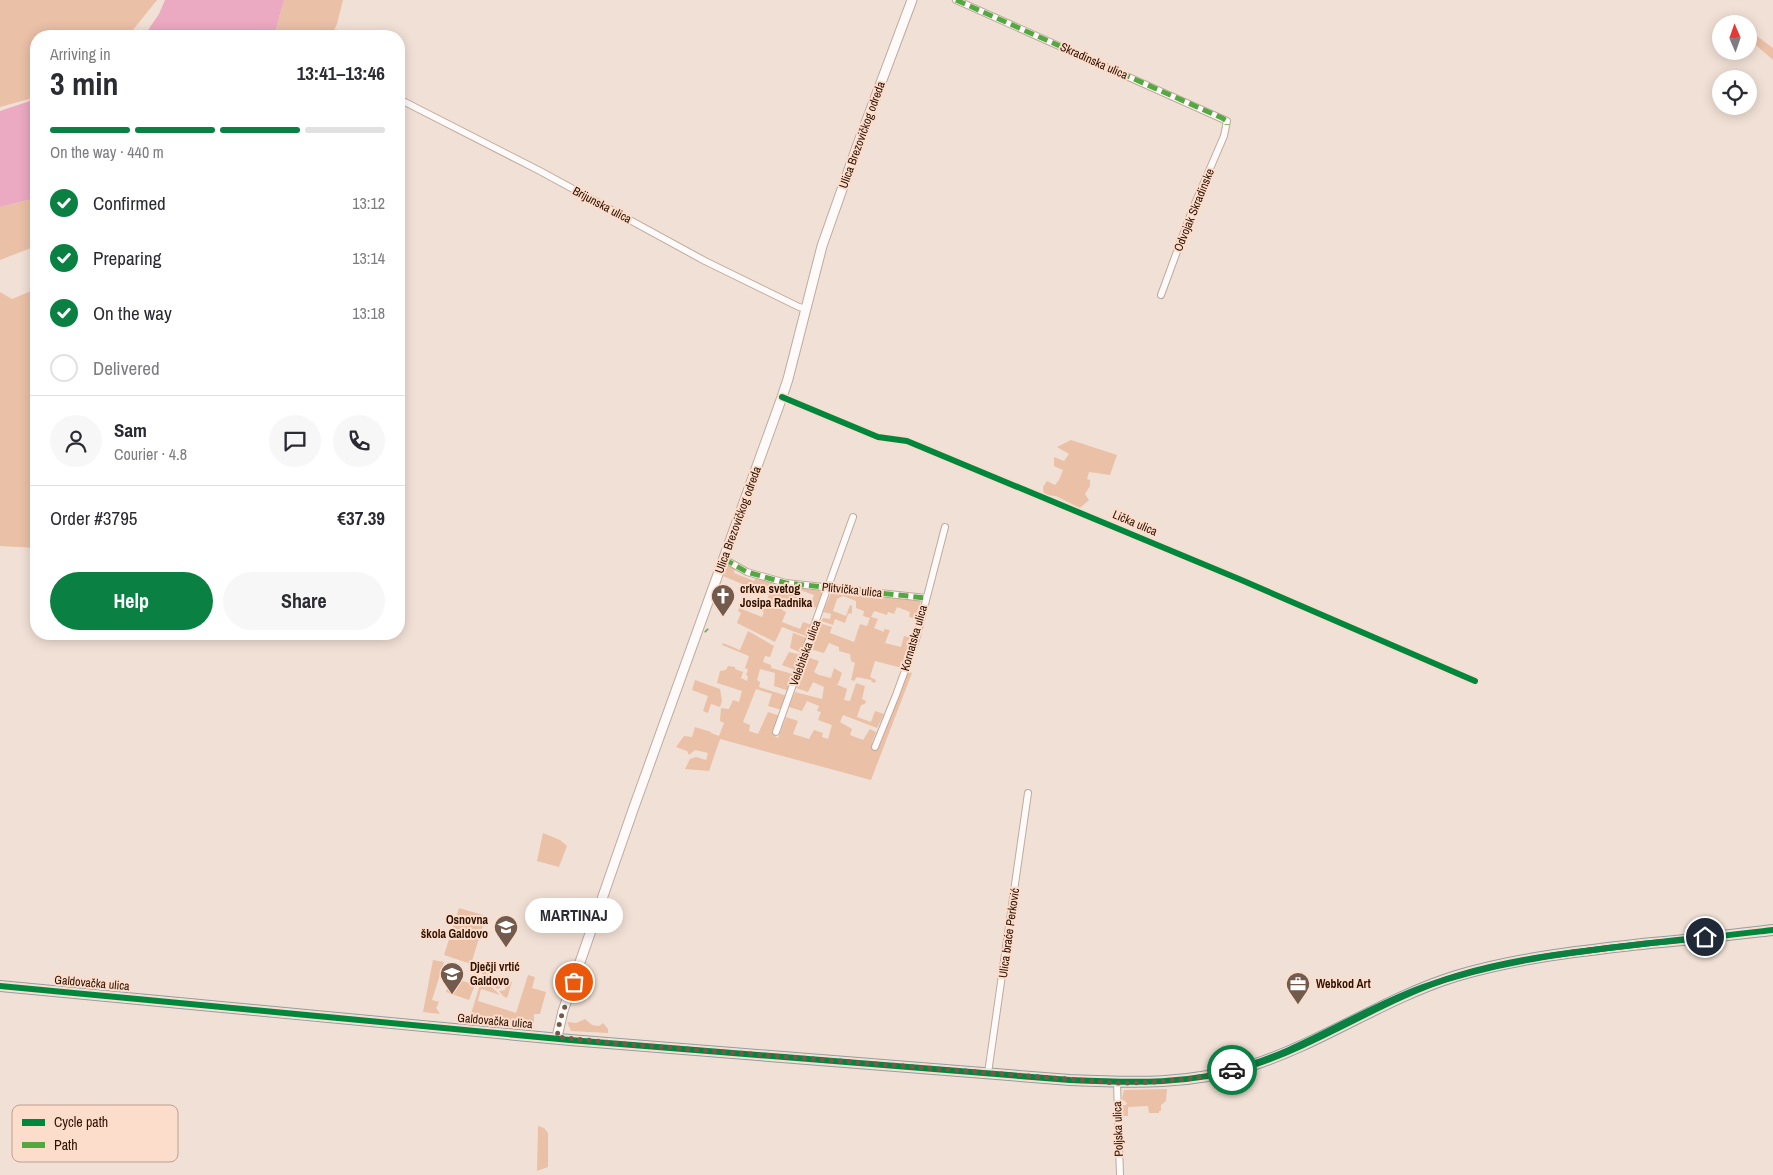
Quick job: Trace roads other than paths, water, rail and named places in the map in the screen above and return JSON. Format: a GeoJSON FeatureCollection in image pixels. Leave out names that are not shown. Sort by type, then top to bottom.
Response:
{"type":"FeatureCollection","features":[{"type":"Feature","properties":{"kind":"main road","name":"Ulica Brezovičkog odreda"},"geometry":{"type":"LineString","coordinates":[[557,1037],[563,1012],[634,807],[782,397],[822,246],[912,0]]}},
{"type":"Feature","properties":{"kind":"main road","name":"Galdovačka ulica"},"geometry":{"type":"LineString","coordinates":[[0,986],[299,1015],[557,1037],[1117,1083],[1151,1083],[1185,1080],[1252,1065],[1281,1055],[1422,988],[1494,966],[1582,951],[1773,930]]}},
{"type":"Feature","properties":{"kind":"street","name":"Skradinska ulica"},"geometry":{"type":"LineString","coordinates":[[956,0],[1222,118],[1227,121],[1227,125]]}},
{"type":"Feature","properties":{"kind":"street","name":"Brijunska ulica"},"geometry":{"type":"LineString","coordinates":[[405,102],[545,174],[705,261],[806,310]]}},
{"type":"Feature","properties":{"kind":"street","name":"Odvojak Skradinske"},"geometry":{"type":"LineString","coordinates":[[1161,295],[1193,208],[1227,125]]}},
{"type":"Feature","properties":{"kind":"street","name":"Lička ulica"},"geometry":{"type":"LineString","coordinates":[[782,397],[878,437],[907,441],[925,448],[1240,579],[1475,681]]}},
{"type":"Feature","properties":{"kind":"street","name":"Velebitska ulica"},"geometry":{"type":"LineString","coordinates":[[776,732],[853,517]]}},
{"type":"Feature","properties":{"kind":"street","name":"Kornatska ulica"},"geometry":{"type":"LineString","coordinates":[[875,746],[915,643],[945,527]]}},
{"type":"Feature","properties":{"kind":"street","name":"Plitvička ulica"},"geometry":{"type":"LineString","coordinates":[[724,559],[747,572],[808,586],[828,586],[926,598]]}},
{"type":"Feature","properties":{"kind":"street","name":"Ulica braće Perković"},"geometry":{"type":"LineString","coordinates":[[988,1073],[1028,793]]}},
{"type":"Feature","properties":{"kind":"street","name":"Poljska ulica"},"geometry":{"type":"LineString","coordinates":[[1117,1083],[1120,1175]]}},
{"type":"Feature","properties":{"kind":"place","name":"crkva svetog Josipa Radnika"},"geometry":{"type":"Point","coordinates":[723,617]}},
{"type":"Feature","properties":{"kind":"place","name":"Osnovna škola Galdovo"},"geometry":{"type":"Point","coordinates":[506,948]}},
{"type":"Feature","properties":{"kind":"place","name":"MARTINAJ"},"geometry":{"type":"Point","coordinates":[574,982]}},
{"type":"Feature","properties":{"kind":"place","name":"Dječji vrtić Galdovo"},"geometry":{"type":"Point","coordinates":[452,995]}},
{"type":"Feature","properties":{"kind":"place","name":"Webkod Art"},"geometry":{"type":"Point","coordinates":[1298,1005]}}]}
